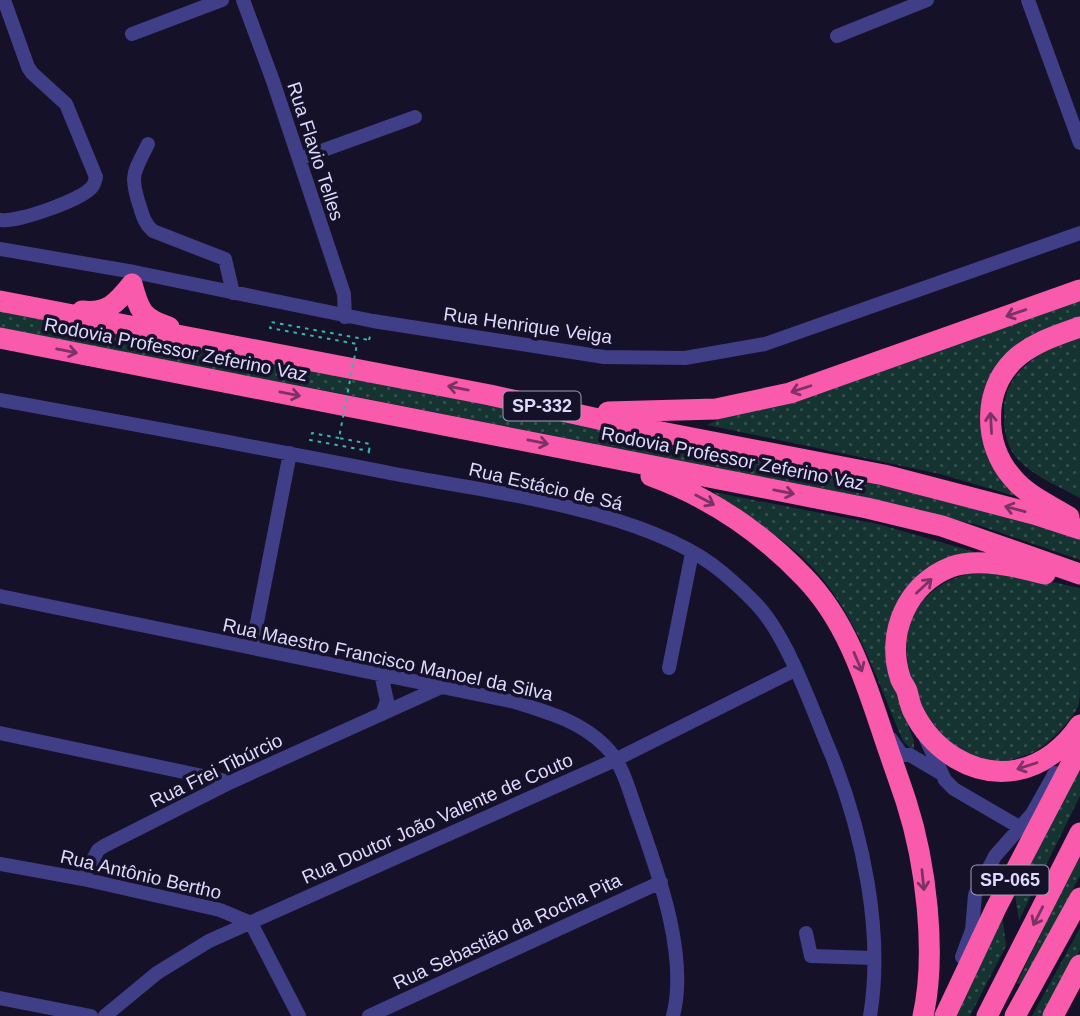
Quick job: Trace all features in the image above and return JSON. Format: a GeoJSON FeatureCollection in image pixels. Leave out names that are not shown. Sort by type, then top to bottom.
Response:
{"type":"FeatureCollection","features":[{"type":"Feature","properties":{"kind":"highway"},"geometry":{"type":"LineString","coordinates":[[1,301],[102,311],[119,301],[133,278]]}},
{"type":"Feature","properties":{"kind":"highway"},"geometry":{"type":"LineString","coordinates":[[133,278],[141,312],[154,323],[237,347]]}},
{"type":"Feature","properties":{"kind":"highway"},"geometry":{"type":"LineString","coordinates":[[490,395],[606,412],[689,411],[746,404],[838,377],[1080,290]]}},
{"type":"Feature","properties":{"kind":"highway","name":"Rodovia Professor Zeferino Vaz"},"geometry":{"type":"LineString","coordinates":[[1,301],[490,395],[630,426],[884,475],[1034,514],[1080,529]]}},
{"type":"Feature","properties":{"kind":"highway"},"geometry":{"type":"LineString","coordinates":[[1080,327],[1030,347],[1013,361],[996,388],[990,417],[992,437],[999,459],[1013,479],[1034,496],[1080,523]]}},
{"type":"Feature","properties":{"kind":"highway","name":"Rodovia Professor Zeferino Vaz"},"geometry":{"type":"LineString","coordinates":[[0,338],[867,508],[943,526],[1080,574]]}},
{"type":"Feature","properties":{"kind":"highway"},"geometry":{"type":"LineString","coordinates":[[573,449],[682,488],[735,518],[805,578],[829,608],[849,642],[907,803],[922,870],[928,946],[923,1016]]}},
{"type":"Feature","properties":{"kind":"highway"},"geometry":{"type":"LineString","coordinates":[[1080,582],[1003,566],[974,564],[951,567],[926,582],[908,603],[900,616],[896,641],[900,677],[913,710],[929,737],[955,758],[986,770],[1006,772],[1028,768],[1061,747],[1080,725]]}},
{"type":"Feature","properties":{"kind":"highway","name":"SP-065"},"geometry":{"type":"LineString","coordinates":[[945,1016],[1012,875],[1080,747]]}},
{"type":"Feature","properties":{"kind":"highway","name":"SP-065"},"geometry":{"type":"LineString","coordinates":[[988,1016],[1080,833]]}},
{"type":"Feature","properties":{"kind":"highway"},"geometry":{"type":"LineString","coordinates":[[1015,1016],[1080,898]]}},
{"type":"Feature","properties":{"kind":"highway"},"geometry":{"type":"LineString","coordinates":[[1053,1016],[1080,965]]}},
{"type":"Feature","properties":{"kind":"street"},"geometry":{"type":"LineString","coordinates":[[0,220],[13,220],[46,211],[90,190],[96,177],[66,104],[28,67],[4,0]]}},
{"type":"Feature","properties":{"kind":"street"},"geometry":{"type":"LineString","coordinates":[[132,34],[222,0]]}},
{"type":"Feature","properties":{"kind":"street","name":"Rua Flavio Telles"},"geometry":{"type":"LineString","coordinates":[[243,0],[344,294],[345,317]]}},
{"type":"Feature","properties":{"kind":"street"},"geometry":{"type":"LineString","coordinates":[[837,36],[927,0]]}},
{"type":"Feature","properties":{"kind":"street"},"geometry":{"type":"LineString","coordinates":[[1028,0],[1080,143]]}},
{"type":"Feature","properties":{"kind":"street"},"geometry":{"type":"LineString","coordinates":[[299,159],[415,117]]}},
{"type":"Feature","properties":{"kind":"street"},"geometry":{"type":"LineString","coordinates":[[148,144],[132,184],[145,225],[153,231],[225,259],[233,293]]}},
{"type":"Feature","properties":{"kind":"street","name":"Rua Henrique Veiga"},"geometry":{"type":"LineString","coordinates":[[0,248],[133,278],[233,293],[345,317],[604,357],[685,358],[765,344],[1080,233]]}},
{"type":"Feature","properties":{"kind":"street","name":"Rua Estácio de Sá"},"geometry":{"type":"LineString","coordinates":[[0,400],[569,507],[664,537],[720,570],[760,607],[778,633],[841,780],[859,845],[871,905],[873,997],[870,1016]]}},
{"type":"Feature","properties":{"kind":"street"},"geometry":{"type":"LineString","coordinates":[[252,648],[290,453]]}},
{"type":"Feature","properties":{"kind":"street"},"geometry":{"type":"LineString","coordinates":[[669,668],[692,553]]}},
{"type":"Feature","properties":{"kind":"street","name":"Rua Maestro Francisco Manoel da Silva"},"geometry":{"type":"LineString","coordinates":[[0,596],[514,702],[551,713],[580,726],[607,747],[622,770],[661,882],[676,956],[677,986],[673,1016]]}},
{"type":"Feature","properties":{"kind":"street","name":"Rua Doutor João Valente de Couto"},"geometry":{"type":"LineString","coordinates":[[104,1016],[157,973],[209,941],[615,760],[795,670]]}},
{"type":"Feature","properties":{"kind":"street"},"geometry":{"type":"LineString","coordinates":[[381,674],[387,701],[382,714]]}},
{"type":"Feature","properties":{"kind":"street","name":"Rua Frei Tibúrcio"},"geometry":{"type":"LineString","coordinates":[[83,879],[98,850],[104,846],[231,782],[439,688]]}},
{"type":"Feature","properties":{"kind":"street"},"geometry":{"type":"LineString","coordinates":[[913,710],[942,774],[954,789],[1021,828]]}},
{"type":"Feature","properties":{"kind":"street"},"geometry":{"type":"LineString","coordinates":[[878,719],[902,755],[911,755],[942,774]]}},
{"type":"Feature","properties":{"kind":"street"},"geometry":{"type":"LineString","coordinates":[[0,733],[231,782]]}},
{"type":"Feature","properties":{"kind":"street"},"geometry":{"type":"LineString","coordinates":[[938,1016],[968,944],[975,895],[995,856],[1032,814],[1055,774],[1080,747]]}},
{"type":"Feature","properties":{"kind":"street","name":"Rua Antônio Bertho"},"geometry":{"type":"LineString","coordinates":[[0,864],[83,879],[220,910],[251,923]]}},
{"type":"Feature","properties":{"kind":"street","name":"Rua Sebastião da Rocha Pita"},"geometry":{"type":"LineString","coordinates":[[369,1016],[661,882]]}},
{"type":"Feature","properties":{"kind":"street"},"geometry":{"type":"LineString","coordinates":[[251,923],[299,1016]]}},
{"type":"Feature","properties":{"kind":"street"},"geometry":{"type":"LineString","coordinates":[[806,933],[811,956],[873,958]]}},
{"type":"Feature","properties":{"kind":"street"},"geometry":{"type":"LineString","coordinates":[[0,998],[91,1016]]}},
{"type":"Feature","properties":{"kind":"path"},"geometry":{"type":"LineString","coordinates":[[339,438],[357,344],[270,328],[271,322],[369,340]]}},
{"type":"Feature","properties":{"kind":"path"},"geometry":{"type":"LineString","coordinates":[[312,433],[339,438],[370,444],[369,451],[310,440],[312,433]]}},
{"type":"Feature","properties":{"kind":"green space"},"geometry":{"type":"Polygon","coordinates":[[[1080,300],[1080,317],[1002,358],[984,390],[980,410],[981,430],[991,465],[1004,483],[1025,499],[940,474],[707,425],[725,416],[1080,300]]]}},
{"type":"Feature","properties":{"kind":"green space"},"geometry":{"type":"Polygon","coordinates":[[[0,311],[796,464],[1035,524],[1080,540],[1080,560],[981,526],[870,498],[322,390],[0,330],[0,311]]]}},
{"type":"Feature","properties":{"kind":"green space"},"geometry":{"type":"Polygon","coordinates":[[[1080,336],[1080,498],[1038,475],[1013,454],[1006,436],[1004,403],[1009,388],[1023,367],[1056,345],[1080,336]]]}},
{"type":"Feature","properties":{"kind":"green space"},"geometry":{"type":"Polygon","coordinates":[[[713,492],[878,524],[982,554],[906,591],[903,712],[914,741],[914,752],[903,741],[864,649],[841,605],[827,585],[811,566],[788,546],[713,492]]]}},
{"type":"Feature","properties":{"kind":"green space"},"geometry":{"type":"Polygon","coordinates":[[[976,572],[1015,574],[1080,588],[1079,704],[1066,725],[1045,745],[1032,753],[1006,761],[991,761],[972,756],[954,746],[926,712],[909,671],[908,631],[917,608],[943,584],[976,572]]]}},
{"type":"Feature","properties":{"kind":"green space"},"geometry":{"type":"Polygon","coordinates":[[[1080,762],[1080,796],[1019,920],[1014,889],[1080,762]]]}},
{"type":"Feature","properties":{"kind":"green space"},"geometry":{"type":"Polygon","coordinates":[[[1080,853],[1080,876],[1021,985],[1017,983],[1080,853]]]}},
{"type":"Feature","properties":{"kind":"green space"},"geometry":{"type":"Polygon","coordinates":[[[1002,912],[1006,946],[970,1016],[952,1016],[1002,912]]]}},
{"type":"Feature","properties":{"kind":"green space"},"geometry":{"type":"Polygon","coordinates":[[[1080,928],[1080,950],[1044,1016],[1032,1016],[1080,928]]]}}]}
